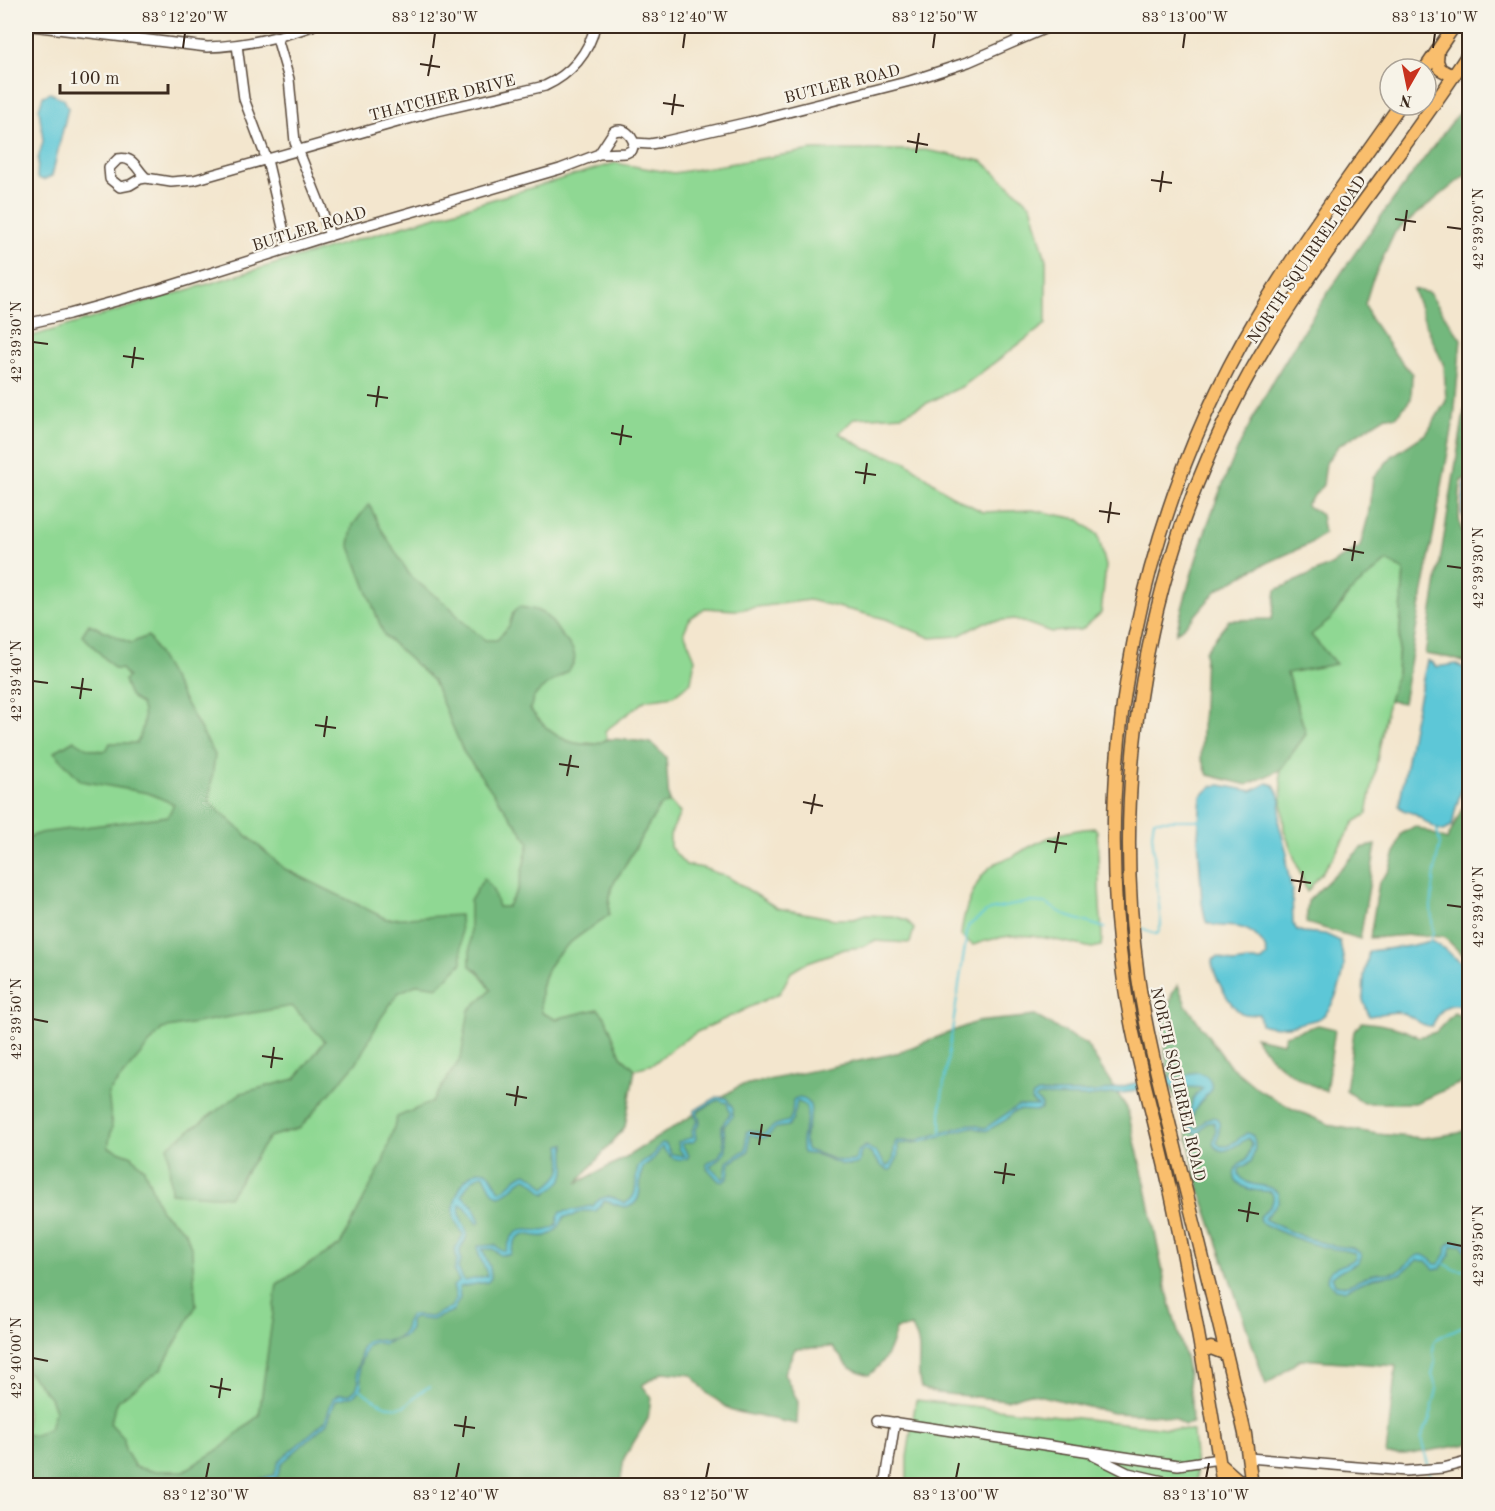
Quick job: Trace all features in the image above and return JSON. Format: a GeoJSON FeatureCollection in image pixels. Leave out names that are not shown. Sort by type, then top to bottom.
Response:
{"type":"FeatureCollection","features":[{"type":"Feature","properties":{"kind":"main road"},"geometry":{"type":"LineString","coordinates":[[1433,57],[1454,26]]}},
{"type":"Feature","properties":{"kind":"main road"},"geometry":{"type":"LineString","coordinates":[[1438,50],[1437,61],[1440,69],[1452,76]]}},
{"type":"Feature","properties":{"kind":"main road","name":"NORTH SQUIRREL ROAD"},"geometry":{"type":"LineString","coordinates":[[1252,1485],[1249,1458],[1226,1354],[1144,1012],[1131,908],[1129,844],[1130,789],[1143,677],[1154,623],[1176,540],[1197,484],[1240,390],[1298,294],[1470,51]]}},
{"type":"Feature","properties":{"kind":"main road","name":"NORTH SQUIRREL ROAD"},"geometry":{"type":"LineString","coordinates":[[1223,1485],[1182,1247],[1131,1020],[1121,954],[1115,883],[1114,829],[1117,760],[1124,695],[1148,578],[1184,467],[1209,409],[1239,348],[1276,284],[1392,117]]}},
{"type":"Feature","properties":{"kind":"main road"},"geometry":{"type":"LineString","coordinates":[[1201,1352],[1211,1348],[1226,1354]]}},
{"type":"Feature","properties":{"kind":"main road"},"geometry":{"type":"LineString","coordinates":[[1219,1461],[1237,1479],[1252,1485]]}},
{"type":"Feature","properties":{"kind":"street"},"geometry":{"type":"LineString","coordinates":[[33,26],[195,46],[237,45],[277,38],[312,26]]}},
{"type":"Feature","properties":{"kind":"street","name":"THATCHER DRIVE"},"geometry":{"type":"LineString","coordinates":[[146,178],[188,181],[433,112],[545,86],[561,78],[578,62],[588,47],[595,26]]}},
{"type":"Feature","properties":{"kind":"street","name":"BUTLER ROAD"},"geometry":{"type":"LineString","coordinates":[[634,143],[662,142],[880,90],[968,62],[1051,26]]}},
{"type":"Feature","properties":{"kind":"street"},"geometry":{"type":"LineString","coordinates":[[277,38],[289,79],[297,151],[321,207],[330,236]]}},
{"type":"Feature","properties":{"kind":"street"},"geometry":{"type":"LineString","coordinates":[[237,45],[244,99],[267,160],[288,249]]}},
{"type":"Feature","properties":{"kind":"street","name":"BUTLER ROAD"},"geometry":{"type":"LineString","coordinates":[[26,324],[160,289],[549,172],[599,154],[626,153],[632,150],[634,143],[625,131],[614,131],[599,154]]}},
{"type":"Feature","properties":{"kind":"street"},"geometry":{"type":"LineString","coordinates":[[878,1420],[1178,1465],[1219,1461]]}},
{"type":"Feature","properties":{"kind":"street"},"geometry":{"type":"LineString","coordinates":[[885,1485],[895,1422]]}},
{"type":"Feature","properties":{"kind":"street"},"geometry":{"type":"LineString","coordinates":[[1087,1452],[1128,1473],[1185,1485]]}},
{"type":"Feature","properties":{"kind":"street"},"geometry":{"type":"LineString","coordinates":[[1249,1458],[1406,1471],[1443,1468],[1470,1461]]}},
{"type":"Feature","properties":{"kind":"green space"},"geometry":{"type":"Polygon","coordinates":[[[1469,100],[1469,172],[1395,232],[1372,281],[1365,304],[1370,318],[1394,353],[1412,374],[1411,399],[1396,417],[1386,416],[1338,446],[1326,463],[1323,485],[1306,505],[1321,515],[1324,533],[1309,544],[1254,569],[1217,590],[1193,618],[1176,633],[1211,515],[1234,458],[1261,403],[1307,325],[1359,247],[1469,100]]]}},
{"type":"Feature","properties":{"kind":"green space"},"geometry":{"type":"Polygon","coordinates":[[[812,150],[925,150],[982,161],[1031,205],[1046,260],[1046,324],[963,386],[902,415],[855,418],[839,433],[866,449],[905,461],[950,495],[983,512],[1033,510],[1078,519],[1098,535],[1106,566],[1101,613],[1081,630],[1051,632],[1015,619],[985,622],[958,636],[931,638],[886,619],[809,600],[735,610],[705,608],[690,618],[684,632],[695,659],[691,682],[673,696],[646,700],[605,731],[607,739],[598,744],[586,743],[521,959],[238,1467],[26,1486],[26,338],[615,163],[674,173],[812,150]]]}},
{"type":"Feature","properties":{"kind":"green space"},"geometry":{"type":"Polygon","coordinates":[[[1413,289],[1429,293],[1461,339],[1454,419],[1403,703],[1389,701],[1397,673],[1404,570],[1387,561],[1350,592],[1330,620],[1311,635],[1336,664],[1287,673],[1306,734],[1280,770],[1247,785],[1208,775],[1201,758],[1205,651],[1229,620],[1272,619],[1276,590],[1331,565],[1360,547],[1368,517],[1373,478],[1392,456],[1427,433],[1446,401],[1444,366],[1413,289]]]}},
{"type":"Feature","properties":{"kind":"green space"},"geometry":{"type":"Polygon","coordinates":[[[1469,382],[1469,476],[1461,481],[1459,514],[1461,530],[1469,544],[1469,664],[1451,658],[1425,654],[1469,382]]]}},
{"type":"Feature","properties":{"kind":"green space"},"geometry":{"type":"Polygon","coordinates":[[[369,504],[380,527],[411,577],[451,608],[462,621],[485,640],[497,640],[509,626],[513,613],[518,607],[542,613],[551,621],[572,648],[575,658],[568,671],[534,697],[530,709],[550,731],[575,743],[596,744],[609,739],[651,743],[666,757],[669,802],[659,807],[614,882],[609,915],[558,954],[543,979],[540,995],[542,1013],[555,1019],[598,1009],[605,1017],[621,1056],[635,1069],[625,1127],[577,1183],[623,1159],[739,1086],[897,1053],[976,1022],[1035,1016],[1086,1044],[1127,1108],[1166,1288],[1186,1361],[1192,1423],[1184,1425],[1175,1418],[1157,1415],[1113,1413],[1029,1393],[1007,1400],[937,1393],[921,1388],[918,1342],[911,1327],[896,1329],[887,1355],[869,1375],[850,1368],[832,1347],[795,1349],[784,1373],[798,1402],[797,1424],[732,1411],[707,1393],[692,1375],[663,1372],[642,1385],[651,1397],[648,1419],[624,1458],[620,1485],[26,1485],[26,1434],[34,1436],[50,1428],[55,1411],[50,1397],[26,1370],[26,838],[40,833],[168,816],[174,804],[148,793],[81,781],[54,752],[74,740],[101,751],[106,751],[110,743],[137,743],[142,729],[143,709],[128,691],[124,680],[128,677],[121,669],[115,669],[82,635],[89,624],[131,643],[148,636],[215,755],[209,802],[285,869],[387,919],[460,915],[462,963],[438,987],[418,984],[398,993],[381,1018],[357,1062],[300,1128],[269,1137],[229,1197],[171,1193],[168,1146],[241,1093],[295,1079],[325,1041],[292,1006],[162,1029],[108,1093],[112,1127],[108,1147],[132,1156],[144,1169],[161,1211],[186,1232],[192,1251],[196,1306],[161,1369],[118,1401],[110,1423],[124,1438],[125,1450],[135,1467],[152,1471],[184,1471],[221,1448],[259,1415],[277,1284],[340,1245],[383,1162],[397,1117],[432,1102],[461,1058],[469,1010],[491,990],[478,971],[470,966],[470,901],[484,878],[493,890],[498,907],[507,907],[518,889],[529,842],[464,753],[433,681],[384,635],[349,544],[353,525],[369,504]]]}},
{"type":"Feature","properties":{"kind":"green space"},"geometry":{"type":"Polygon","coordinates":[[[1387,560],[1404,570],[1397,673],[1386,713],[1367,814],[1354,822],[1332,859],[1307,892],[1284,830],[1280,770],[1306,734],[1287,673],[1310,635],[1330,620],[1350,592],[1387,560]]]}},
{"type":"Feature","properties":{"kind":"green space"},"geometry":{"type":"Polygon","coordinates":[[[1469,794],[1470,953],[1466,958],[1444,937],[1410,935],[1370,938],[1379,882],[1389,871],[1401,834],[1415,826],[1447,840],[1469,794]]]}},
{"type":"Feature","properties":{"kind":"green space"},"geometry":{"type":"Polygon","coordinates":[[[669,802],[680,813],[670,835],[670,847],[686,865],[728,877],[777,908],[835,919],[854,919],[865,915],[893,916],[907,920],[914,929],[910,943],[874,941],[862,947],[845,949],[808,962],[791,972],[780,993],[697,1032],[653,1064],[635,1069],[621,1056],[605,1017],[598,1009],[555,1019],[542,1013],[540,995],[543,979],[558,954],[609,915],[614,882],[659,807],[669,802]]]}},
{"type":"Feature","properties":{"kind":"green space"},"geometry":{"type":"Polygon","coordinates":[[[1095,828],[1098,840],[1101,946],[1092,948],[1019,935],[1005,936],[973,945],[961,936],[971,896],[989,868],[1054,836],[1095,828]]]}},
{"type":"Feature","properties":{"kind":"green space"},"geometry":{"type":"Polygon","coordinates":[[[1376,845],[1360,939],[1306,923],[1308,901],[1361,848],[1376,845]]]}},
{"type":"Feature","properties":{"kind":"green space"},"geometry":{"type":"Polygon","coordinates":[[[1178,985],[1186,1005],[1229,1065],[1259,1090],[1291,1108],[1333,1126],[1377,1134],[1423,1138],[1459,1133],[1469,1128],[1470,1362],[1467,1364],[1470,1382],[1468,1413],[1470,1441],[1468,1444],[1405,1455],[1386,1455],[1396,1366],[1301,1359],[1266,1385],[1198,1185],[1184,1119],[1170,1085],[1163,1038],[1172,993],[1178,985]]]}},
{"type":"Feature","properties":{"kind":"green space"},"geometry":{"type":"Polygon","coordinates":[[[1454,1013],[1469,1020],[1469,1078],[1465,1081],[1415,1103],[1363,1103],[1346,1091],[1354,1031],[1362,1022],[1391,1026],[1419,1037],[1436,1032],[1454,1013]]]}},
{"type":"Feature","properties":{"kind":"green space"},"geometry":{"type":"Polygon","coordinates":[[[1318,1025],[1335,1029],[1326,1091],[1286,1070],[1254,1037],[1283,1043],[1285,1035],[1318,1025]]]}},
{"type":"Feature","properties":{"kind":"green space"},"geometry":{"type":"Polygon","coordinates":[[[916,1400],[1193,1431],[1197,1485],[907,1486],[907,1457],[916,1400]]]}},
{"type":"Feature","properties":{"kind":"water"},"geometry":{"type":"Polygon","coordinates":[[[50,93],[64,99],[68,108],[52,176],[43,180],[37,178],[38,159],[43,141],[39,109],[43,96],[50,93]]]}},
{"type":"Feature","properties":{"kind":"water"},"geometry":{"type":"Polygon","coordinates":[[[1469,479],[1469,531],[1462,513],[1465,483],[1469,479]]]}},
{"type":"Feature","properties":{"kind":"water"},"geometry":{"type":"Polygon","coordinates":[[[1427,660],[1436,667],[1456,664],[1469,671],[1469,764],[1453,822],[1451,827],[1443,831],[1434,828],[1399,806],[1427,660]]]}},
{"type":"Feature","properties":{"kind":"water"},"geometry":{"type":"Polygon","coordinates":[[[1267,783],[1274,785],[1281,800],[1279,824],[1287,853],[1286,863],[1292,891],[1293,924],[1297,930],[1325,934],[1340,941],[1344,964],[1337,994],[1325,1014],[1315,1020],[1284,1026],[1261,1024],[1259,1014],[1244,1014],[1228,999],[1215,973],[1212,960],[1218,957],[1234,963],[1262,961],[1267,956],[1266,950],[1261,941],[1250,931],[1243,928],[1211,925],[1206,922],[1202,903],[1198,836],[1201,796],[1212,786],[1220,785],[1252,791],[1267,783]]]}},
{"type":"Feature","properties":{"kind":"water"},"geometry":{"type":"Polygon","coordinates":[[[1430,941],[1459,961],[1469,965],[1469,1009],[1450,1005],[1442,1010],[1432,1026],[1424,1025],[1398,1012],[1369,1016],[1363,1000],[1364,976],[1369,951],[1430,941]]]}},
{"type":"Feature","properties":{"kind":"water"},"geometry":{"type":"Polygon","coordinates":[[[1198,1072],[1209,1079],[1211,1091],[1198,1106],[1191,1125],[1197,1129],[1208,1119],[1217,1118],[1220,1125],[1217,1143],[1221,1146],[1228,1146],[1247,1133],[1252,1134],[1255,1145],[1251,1162],[1239,1169],[1239,1174],[1247,1182],[1268,1187],[1278,1193],[1278,1203],[1264,1219],[1326,1244],[1353,1248],[1361,1255],[1358,1262],[1332,1276],[1335,1284],[1345,1285],[1374,1274],[1398,1271],[1419,1255],[1439,1264],[1446,1254],[1447,1246],[1453,1241],[1465,1242],[1469,1254],[1462,1245],[1452,1246],[1450,1255],[1441,1268],[1434,1269],[1426,1261],[1417,1260],[1401,1274],[1373,1278],[1344,1290],[1335,1289],[1327,1280],[1328,1274],[1331,1270],[1355,1259],[1356,1254],[1306,1242],[1260,1222],[1259,1218],[1271,1205],[1273,1195],[1271,1192],[1246,1188],[1237,1181],[1234,1173],[1238,1166],[1247,1159],[1252,1144],[1249,1138],[1231,1148],[1221,1150],[1213,1144],[1216,1129],[1214,1122],[1207,1123],[1199,1133],[1194,1133],[1187,1126],[1193,1098],[1203,1088],[1169,1086],[1085,1097],[1039,1096],[1035,1099],[1042,1105],[1041,1109],[1013,1112],[1006,1120],[986,1131],[971,1127],[922,1142],[898,1144],[898,1157],[891,1170],[884,1168],[865,1150],[861,1152],[859,1163],[853,1165],[803,1153],[802,1139],[807,1111],[805,1105],[797,1101],[793,1120],[788,1126],[776,1128],[766,1137],[761,1138],[749,1134],[749,1151],[730,1163],[728,1178],[723,1182],[719,1181],[707,1168],[707,1164],[719,1156],[724,1147],[722,1126],[730,1114],[727,1103],[718,1100],[698,1111],[700,1121],[695,1130],[696,1139],[693,1142],[681,1144],[689,1155],[687,1159],[672,1157],[662,1147],[644,1167],[641,1173],[639,1195],[634,1204],[625,1207],[604,1201],[596,1211],[582,1211],[573,1216],[564,1217],[552,1234],[538,1236],[526,1234],[519,1237],[510,1255],[500,1255],[493,1249],[482,1249],[490,1267],[491,1278],[488,1282],[459,1287],[460,1298],[453,1311],[432,1320],[413,1318],[405,1336],[384,1344],[374,1342],[367,1345],[359,1367],[362,1386],[355,1395],[336,1400],[327,1423],[282,1463],[277,1477],[271,1481],[250,1486],[256,1480],[274,1475],[279,1461],[325,1421],[333,1398],[340,1394],[350,1394],[356,1389],[359,1381],[356,1372],[361,1350],[368,1340],[385,1341],[397,1338],[403,1332],[406,1321],[411,1315],[431,1317],[451,1307],[456,1298],[453,1286],[459,1281],[454,1272],[457,1260],[455,1249],[463,1235],[455,1220],[455,1202],[466,1179],[478,1171],[486,1171],[490,1174],[500,1191],[526,1173],[536,1178],[545,1188],[561,1170],[560,1145],[565,1144],[564,1177],[545,1194],[526,1178],[506,1193],[498,1196],[493,1192],[484,1175],[480,1175],[468,1185],[462,1195],[473,1206],[480,1221],[478,1224],[460,1204],[461,1219],[467,1231],[467,1236],[460,1249],[461,1261],[458,1268],[464,1281],[487,1276],[478,1254],[478,1246],[495,1245],[502,1251],[506,1251],[517,1232],[551,1229],[557,1225],[561,1212],[593,1206],[604,1197],[612,1197],[625,1203],[630,1200],[635,1192],[639,1165],[653,1155],[662,1143],[666,1144],[671,1154],[685,1156],[679,1149],[678,1142],[693,1137],[692,1130],[698,1120],[694,1114],[695,1110],[717,1097],[726,1098],[733,1108],[732,1117],[724,1126],[725,1152],[710,1166],[723,1179],[727,1162],[746,1149],[746,1132],[750,1130],[764,1134],[775,1125],[789,1121],[793,1100],[796,1098],[803,1099],[810,1106],[811,1112],[805,1136],[806,1150],[838,1160],[850,1161],[856,1160],[858,1151],[866,1146],[877,1153],[887,1167],[892,1161],[896,1141],[915,1141],[970,1124],[985,1128],[1018,1106],[1038,1106],[1031,1101],[1038,1093],[1103,1091],[1152,1078],[1180,1079],[1198,1072]]]}},
{"type":"Feature","properties":{"kind":"waterway"},"geometry":{"type":"LineString","coordinates":[[1141,928],[1156,934],[1161,925],[1152,834],[1154,820],[1200,820]]}},
{"type":"Feature","properties":{"kind":"waterway"},"geometry":{"type":"LineString","coordinates":[[1430,941],[1433,933],[1431,907],[1440,844],[1437,830]]}},
{"type":"Feature","properties":{"kind":"waterway"},"geometry":{"type":"LineString","coordinates":[[941,1132],[941,1103],[968,926],[989,910],[1029,902],[1045,903],[1067,916],[1105,928]]}},
{"type":"Feature","properties":{"kind":"waterway"},"geometry":{"type":"LineString","coordinates":[[1445,1264],[1454,1269],[1470,1271]]}},
{"type":"Feature","properties":{"kind":"waterway"},"geometry":{"type":"LineString","coordinates":[[1428,1465],[1421,1439],[1430,1418],[1437,1389],[1432,1375],[1435,1362],[1434,1342],[1437,1338],[1463,1326],[1470,1320]]}},
{"type":"Feature","properties":{"kind":"waterway"},"geometry":{"type":"LineString","coordinates":[[359,1389],[382,1404],[395,1408],[407,1404],[420,1392],[430,1387]]}},
{"type":"Feature","properties":{"kind":"waterway"},"geometry":{"type":"LineString","coordinates":[[1429,1471],[1434,1486]]}}]}
